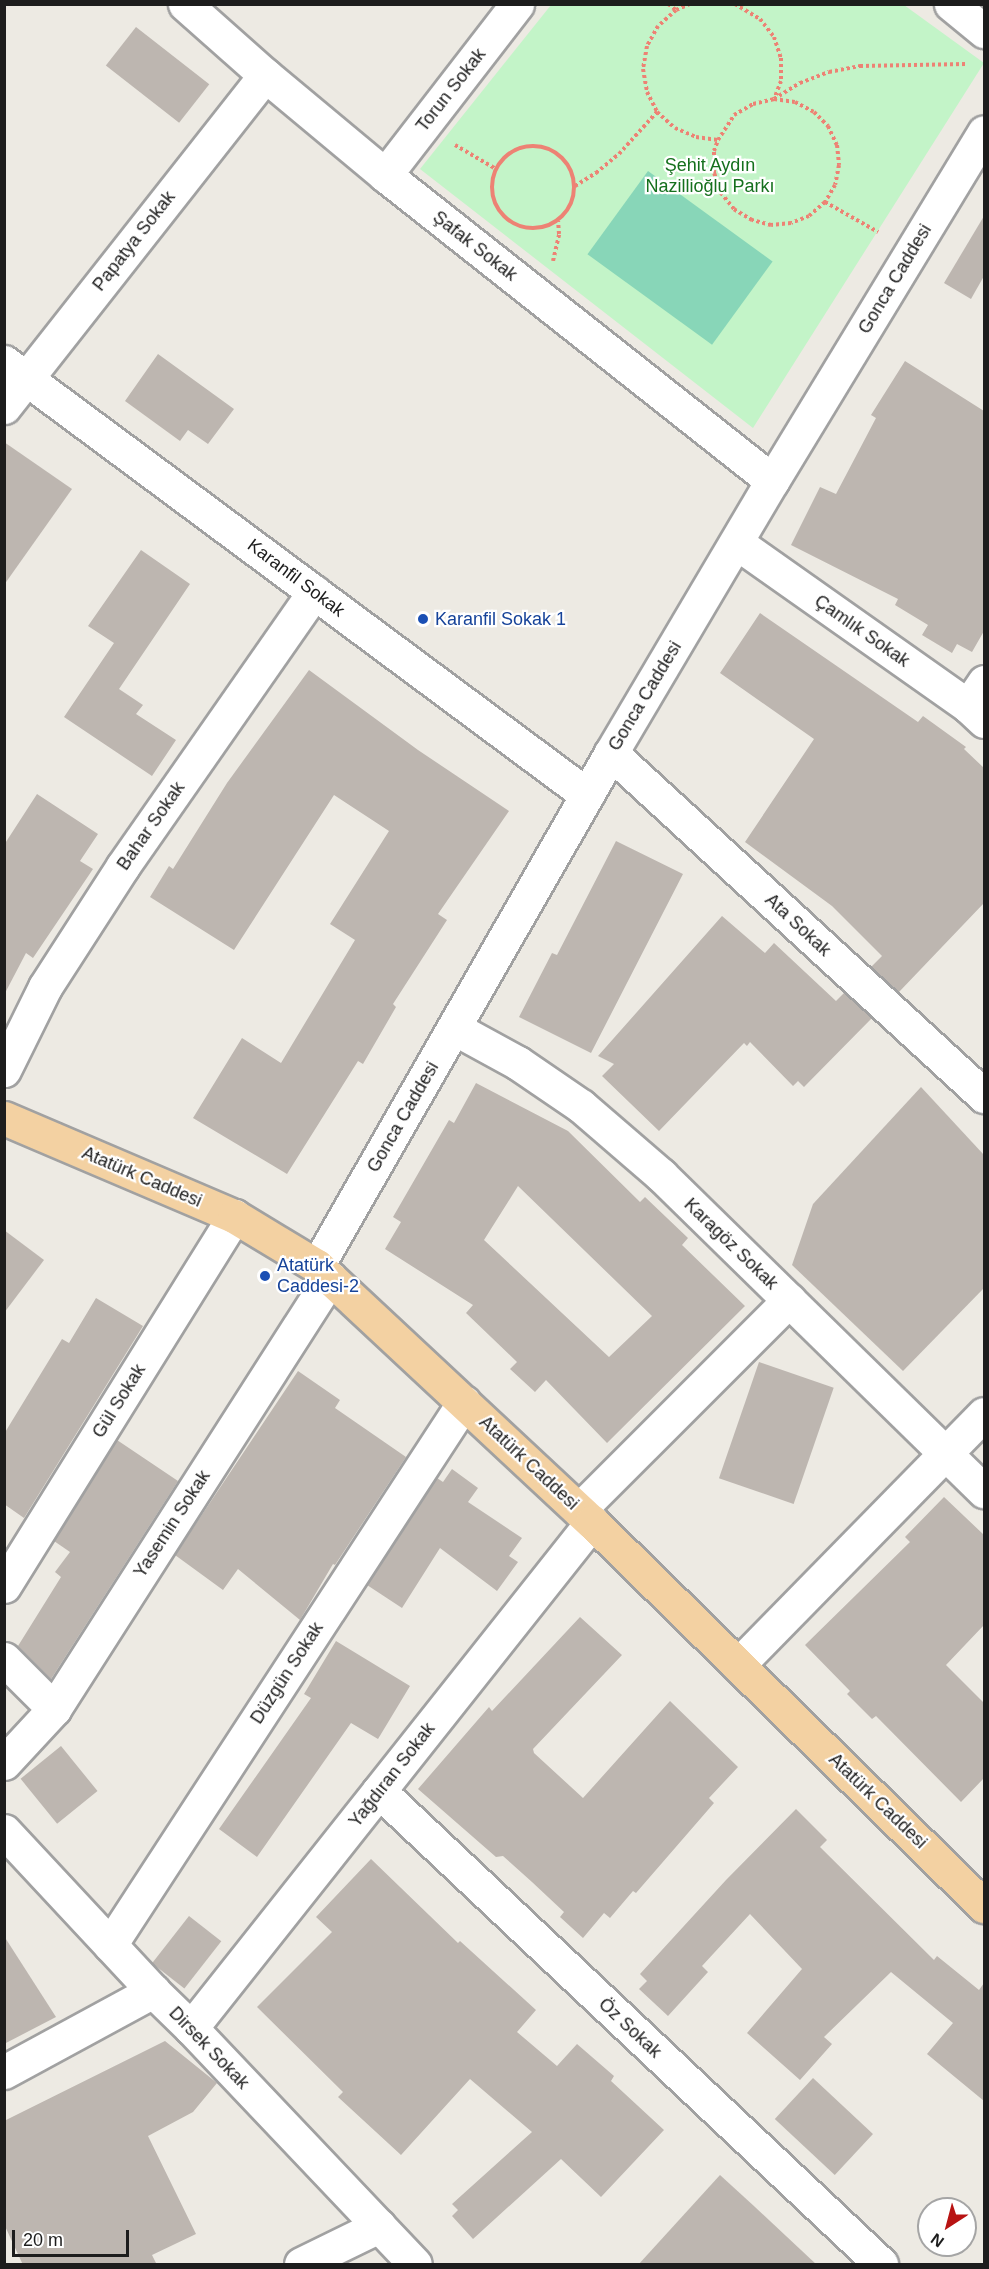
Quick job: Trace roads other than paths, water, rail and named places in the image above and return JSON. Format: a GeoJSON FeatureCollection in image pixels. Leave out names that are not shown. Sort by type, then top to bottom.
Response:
{"type":"FeatureCollection","features":[{"type":"Feature","properties":{"kind":"main road","name":"Atatürk Caddesi"},"geometry":{"type":"LineString","coordinates":[[8,1125],[234,1216],[324,1272],[586,1516],[984,1906]]}},
{"type":"Feature","properties":{"kind":"street","name":"Şafak Sokak"},"geometry":{"type":"LineString","coordinates":[[185,4],[265,75],[385,175],[772,481]]}},
{"type":"Feature","properties":{"kind":"street","name":"Torun Sokak"},"geometry":{"type":"LineString","coordinates":[[385,175],[517,4]]}},
{"type":"Feature","properties":{"kind":"street"},"geometry":{"type":"LineString","coordinates":[[951,4],[984,31]]}},
{"type":"Feature","properties":{"kind":"street","name":"Papatya Sokak"},"geometry":{"type":"LineString","coordinates":[[4,407],[15,370],[265,75]]}},
{"type":"Feature","properties":{"kind":"street","name":"Gonca Caddesi"},"geometry":{"type":"LineString","coordinates":[[324,1272],[454,1028],[611,753],[772,481],[984,132]]}},
{"type":"Feature","properties":{"kind":"street","name":"Karanfil Sokak"},"geometry":{"type":"LineString","coordinates":[[15,370],[587,795]]}},
{"type":"Feature","properties":{"kind":"street","name":"Çamlık Sokak"},"geometry":{"type":"LineString","coordinates":[[737,543],[979,703]]}},
{"type":"Feature","properties":{"kind":"street","name":"Bahar Sokak"},"geometry":{"type":"LineString","coordinates":[[4,1070],[45,987],[123,866],[314,592]]}},
{"type":"Feature","properties":{"kind":"street","name":"Ata Sokak"},"geometry":{"type":"LineString","coordinates":[[611,753],[984,1096]]}},
{"type":"Feature","properties":{"kind":"street","name":"Karagöz Sokak"},"geometry":{"type":"LineString","coordinates":[[454,1028],[518,1063],[581,1106],[661,1175],[984,1491]]}},
{"type":"Feature","properties":{"kind":"street","name":"Gül Sokak"},"geometry":{"type":"LineString","coordinates":[[4,1586],[234,1216]]}},
{"type":"Feature","properties":{"kind":"street","name":"Yasemin Sokak"},"geometry":{"type":"LineString","coordinates":[[4,1763],[54,1709],[324,1272]]}},
{"type":"Feature","properties":{"kind":"street","name":"Yağdıran Sokak"},"geometry":{"type":"LineString","coordinates":[[191,2028],[379,1791],[586,1516],[789,1300]]}},
{"type":"Feature","properties":{"kind":"street","name":"Düzgün Sokak"},"geometry":{"type":"LineString","coordinates":[[110,1945],[464,1402]]}},
{"type":"Feature","properties":{"kind":"street"},"geometry":{"type":"LineString","coordinates":[[738,1665],[984,1414]]}},
{"type":"Feature","properties":{"kind":"street"},"geometry":{"type":"LineString","coordinates":[[4,1659],[54,1709]]}},
{"type":"Feature","properties":{"kind":"street","name":"Öz Sokak"},"geometry":{"type":"LineString","coordinates":[[379,1791],[881,2265]]}},
{"type":"Feature","properties":{"kind":"street","name":"Dirsek Sokak"},"geometry":{"type":"LineString","coordinates":[[4,1831],[153,1991],[191,2028],[415,2265]]}},
{"type":"Feature","properties":{"kind":"street"},"geometry":{"type":"LineString","coordinates":[[4,2072],[153,1991]]}},
{"type":"Feature","properties":{"kind":"street"},"geometry":{"type":"LineString","coordinates":[[301,2265],[378,2226]]}},
{"type":"Feature","properties":{"kind":"place","name":"Karanfil Sokak 1"},"geometry":{"type":"Point","coordinates":[423,619]}},
{"type":"Feature","properties":{"kind":"place","name":"Atatürk Caddesi-2"},"geometry":{"type":"Point","coordinates":[265,1276]}},
{"type":"Feature","properties":{"kind":"park label","name":"Şehit Aydın Nazillioğlu Parkı"},"geometry":{"type":"Point","coordinates":[710,176]}}]}
